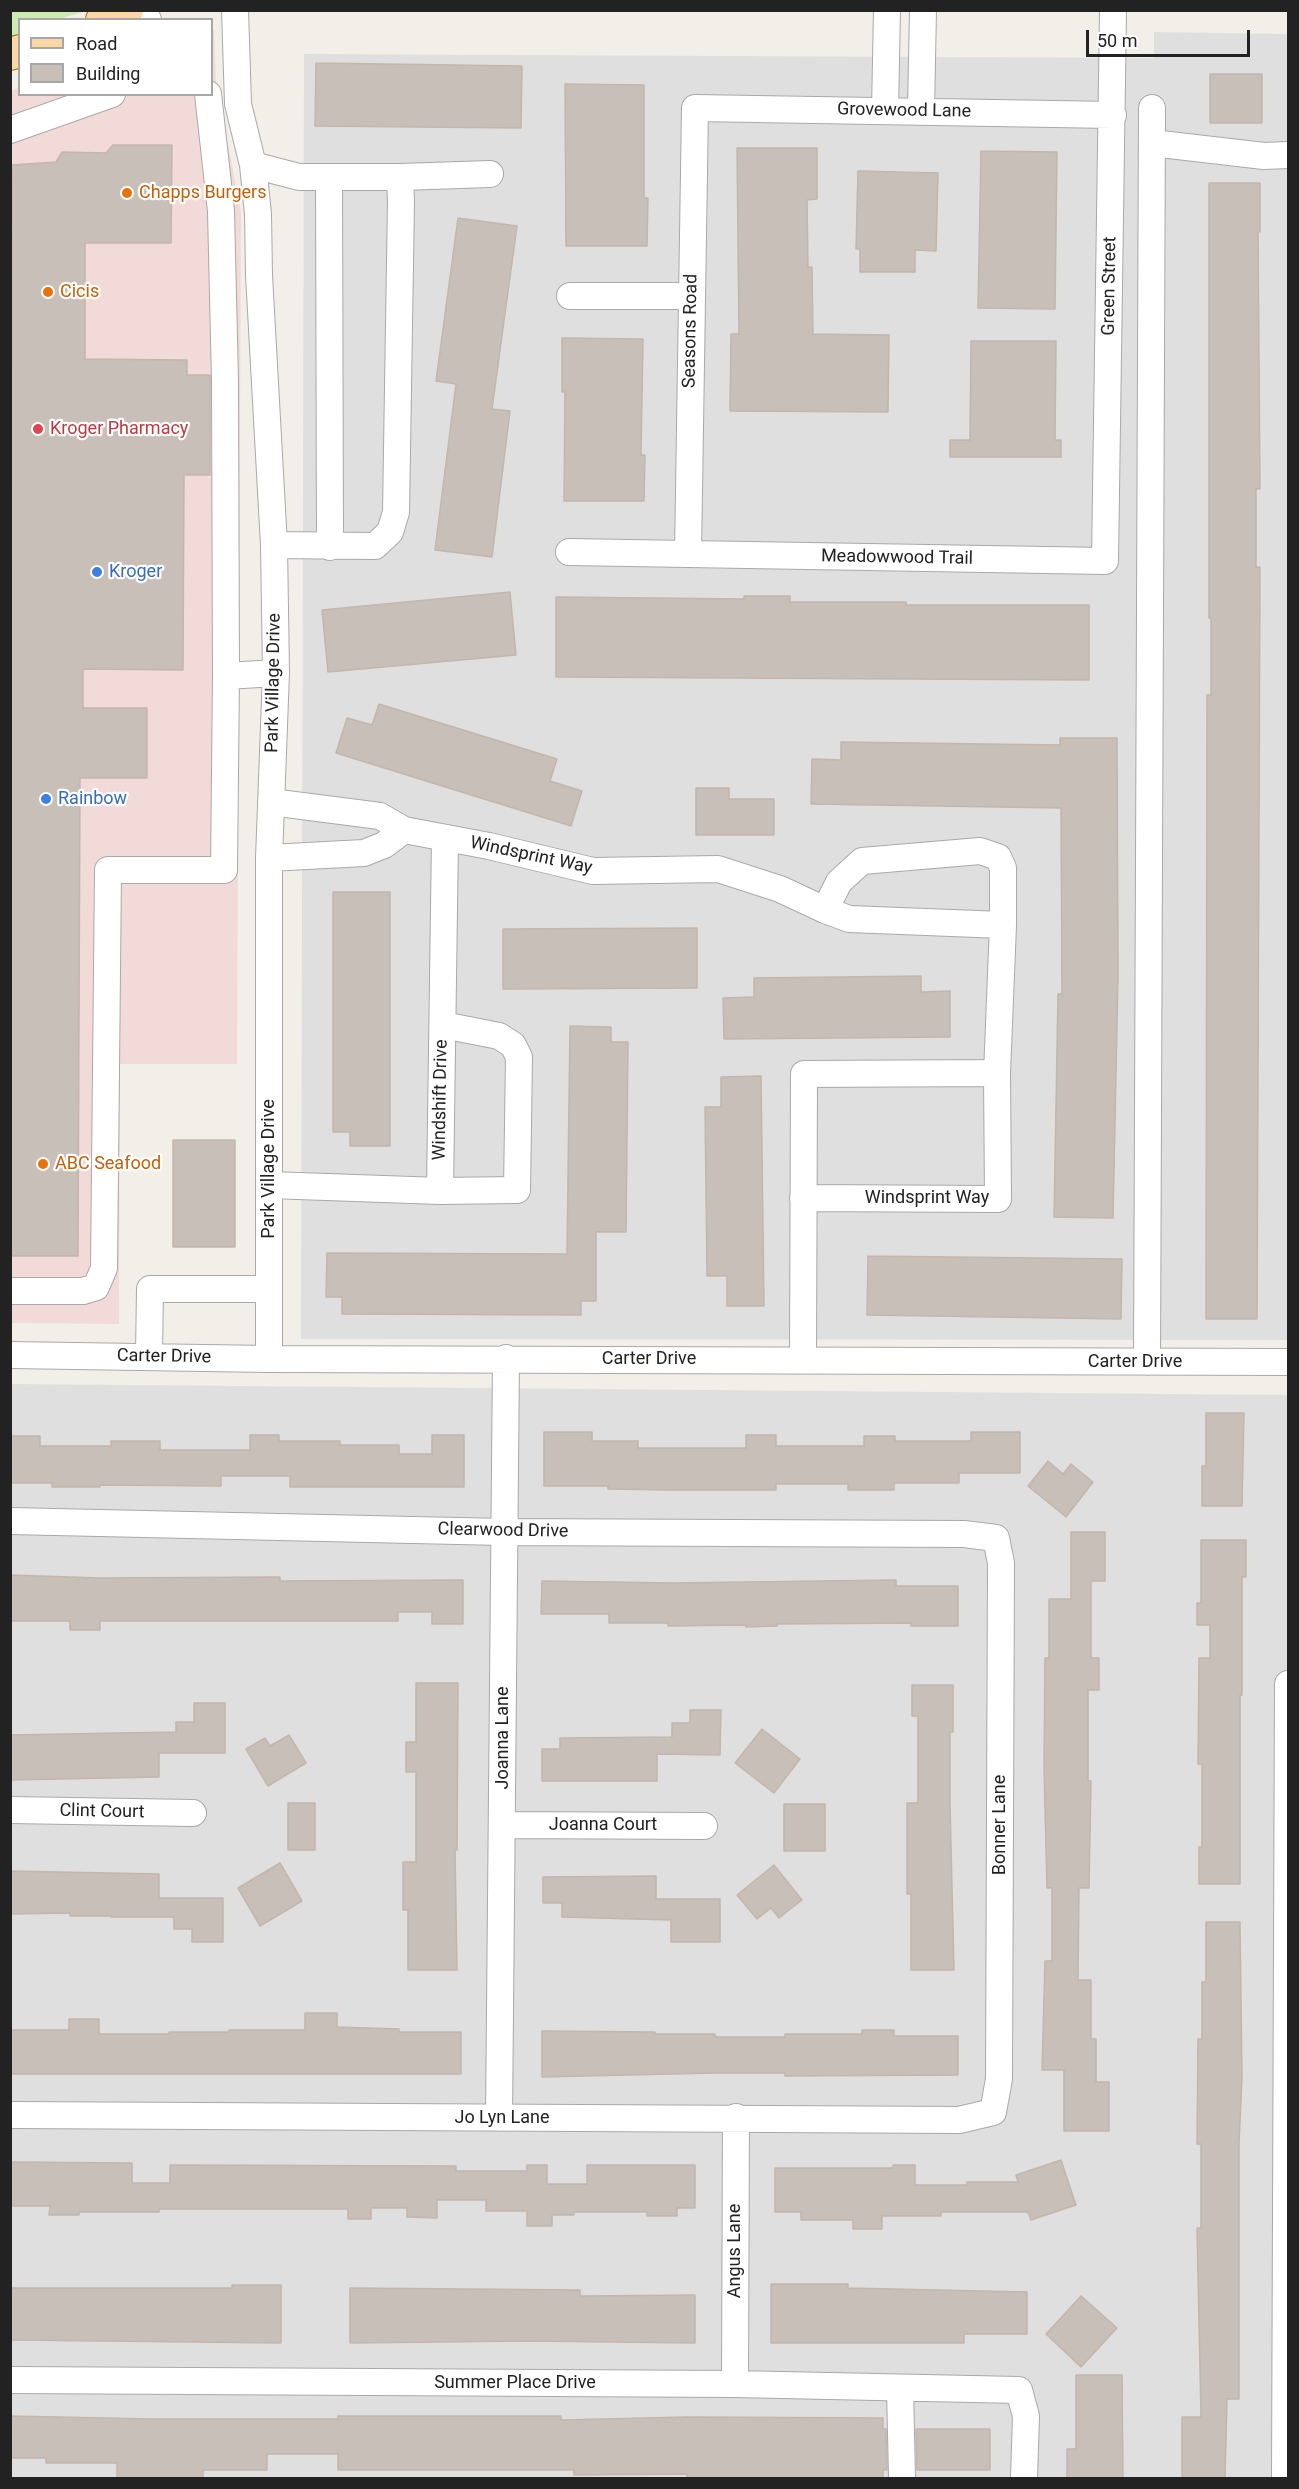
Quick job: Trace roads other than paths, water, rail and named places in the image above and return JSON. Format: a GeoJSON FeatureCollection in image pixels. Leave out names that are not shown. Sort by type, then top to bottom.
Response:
{"type":"FeatureCollection","features":[{"type":"Feature","properties":{"kind":"main road"},"geometry":{"type":"LineString","coordinates":[[107,18],[127,10]]}},
{"type":"Feature","properties":{"kind":"street","name":"Park Village Drive"},"geometry":{"type":"LineString","coordinates":[[235,10],[238,104],[253,165],[258,214],[259,275],[274,545],[276,673],[270,858],[269,1359]]}},
{"type":"Feature","properties":{"kind":"street"},"geometry":{"type":"LineString","coordinates":[[885,111],[887,10]]}},
{"type":"Feature","properties":{"kind":"street"},"geometry":{"type":"LineString","coordinates":[[921,111],[923,10]]}},
{"type":"Feature","properties":{"kind":"street","name":"Green Street"},"geometry":{"type":"LineString","coordinates":[[1105,561],[1113,10]]}},
{"type":"Feature","properties":{"kind":"street"},"geometry":{"type":"LineString","coordinates":[[10,130],[106,96]]}},
{"type":"Feature","properties":{"kind":"street"},"geometry":{"type":"LineString","coordinates":[[10,1291],[83,1291],[96,1287],[104,1268],[108,870],[224,870],[225,393],[221,211],[208,96]]}},
{"type":"Feature","properties":{"kind":"street","name":"Grovewood Lane"},"geometry":{"type":"LineString","coordinates":[[695,108],[1113,115]]}},
{"type":"Feature","properties":{"kind":"street","name":"Seasons Road"},"geometry":{"type":"LineString","coordinates":[[688,554],[695,108]]}},
{"type":"Feature","properties":{"kind":"street"},"geometry":{"type":"LineString","coordinates":[[1147,1362],[1152,108]]}},
{"type":"Feature","properties":{"kind":"street"},"geometry":{"type":"LineString","coordinates":[[1152,143],[1264,156],[1288,155]]}},
{"type":"Feature","properties":{"kind":"street"},"geometry":{"type":"LineString","coordinates":[[253,165],[299,177],[490,174]]}},
{"type":"Feature","properties":{"kind":"street"},"geometry":{"type":"LineString","coordinates":[[274,545],[375,546],[390,532],[396,512],[401,201],[399,177]]}},
{"type":"Feature","properties":{"kind":"street"},"geometry":{"type":"LineString","coordinates":[[329,178],[330,547]]}},
{"type":"Feature","properties":{"kind":"street"},"geometry":{"type":"LineString","coordinates":[[570,296],[692,296]]}},
{"type":"Feature","properties":{"kind":"street","name":"Meadowwood Trail"},"geometry":{"type":"LineString","coordinates":[[569,552],[1105,561]]}},
{"type":"Feature","properties":{"kind":"street"},"geometry":{"type":"LineString","coordinates":[[226,676],[276,673]]}},
{"type":"Feature","properties":{"kind":"street","name":"Windsprint Way"},"geometry":{"type":"LineString","coordinates":[[271,802],[380,816],[404,830],[594,871],[718,869],[780,889],[849,919],[1003,924]]}},
{"type":"Feature","properties":{"kind":"street"},"geometry":{"type":"LineString","coordinates":[[270,858],[364,853],[384,845],[404,830]]}},
{"type":"Feature","properties":{"kind":"street","name":"Windshift Drive"},"geometry":{"type":"LineString","coordinates":[[440,1191],[445,838]]}},
{"type":"Feature","properties":{"kind":"street","name":"Windsprint Way"},"geometry":{"type":"LineString","coordinates":[[803,1198],[998,1199],[997,1073],[1003,868],[998,857],[980,851],[862,861],[840,882],[825,910]]}},
{"type":"Feature","properties":{"kind":"street"},"geometry":{"type":"LineString","coordinates":[[270,1185],[440,1191],[517,1190],[519,1057],[513,1045],[499,1036],[442,1025]]}},
{"type":"Feature","properties":{"kind":"street"},"geometry":{"type":"LineString","coordinates":[[803,1360],[804,1074],[997,1073]]}},
{"type":"Feature","properties":{"kind":"street"},"geometry":{"type":"LineString","coordinates":[[149,1356],[150,1289],[269,1288]]}},
{"type":"Feature","properties":{"kind":"street","name":"Carter Drive"},"geometry":{"type":"LineString","coordinates":[[10,1355],[269,1359],[1288,1362]]}},
{"type":"Feature","properties":{"kind":"street","name":"Joanna Lane"},"geometry":{"type":"LineString","coordinates":[[499,2118],[506,1358]]}},
{"type":"Feature","properties":{"kind":"street","name":"Clearwood Drive"},"geometry":{"type":"LineString","coordinates":[[10,1521],[503,1532],[964,1533],[996,1538]]}},
{"type":"Feature","properties":{"kind":"street","name":"Bonner Lane"},"geometry":{"type":"LineString","coordinates":[[993,2112],[999,2079],[1001,1563],[996,1538]]}},
{"type":"Feature","properties":{"kind":"street"},"geometry":{"type":"LineString","coordinates":[[1285,2478],[1288,1684]]}},
{"type":"Feature","properties":{"kind":"street","name":"Clint Court"},"geometry":{"type":"LineString","coordinates":[[10,1810],[193,1813]]}},
{"type":"Feature","properties":{"kind":"street","name":"Joanna Court"},"geometry":{"type":"LineString","coordinates":[[503,1825],[704,1826]]}},
{"type":"Feature","properties":{"kind":"street","name":"Jo Lyn Lane"},"geometry":{"type":"LineString","coordinates":[[10,2115],[736,2117],[959,2120],[993,2112]]}},
{"type":"Feature","properties":{"kind":"street","name":"Angus Lane"},"geometry":{"type":"LineString","coordinates":[[735,2384],[736,2117]]}},
{"type":"Feature","properties":{"kind":"street","name":"Summer Place Drive"},"geometry":{"type":"LineString","coordinates":[[10,2380],[988,2387],[1019,2390],[1026,2416],[1024,2478]]}},
{"type":"Feature","properties":{"kind":"street"},"geometry":{"type":"LineString","coordinates":[[900,2388],[902,2478]]}},
{"type":"Feature","properties":{"kind":"place","name":"Chapps Burgers"},"geometry":{"type":"Point","coordinates":[127,193]}},
{"type":"Feature","properties":{"kind":"place","name":"Cicis"},"geometry":{"type":"Point","coordinates":[48,292]}},
{"type":"Feature","properties":{"kind":"place","name":"Kroger Pharmacy"},"geometry":{"type":"Point","coordinates":[38,429]}},
{"type":"Feature","properties":{"kind":"place","name":"Kroger"},"geometry":{"type":"Point","coordinates":[97,572]}},
{"type":"Feature","properties":{"kind":"place","name":"Rainbow"},"geometry":{"type":"Point","coordinates":[46,799]}},
{"type":"Feature","properties":{"kind":"place","name":"ABC Seafood"},"geometry":{"type":"Point","coordinates":[43,1164]}}]}
